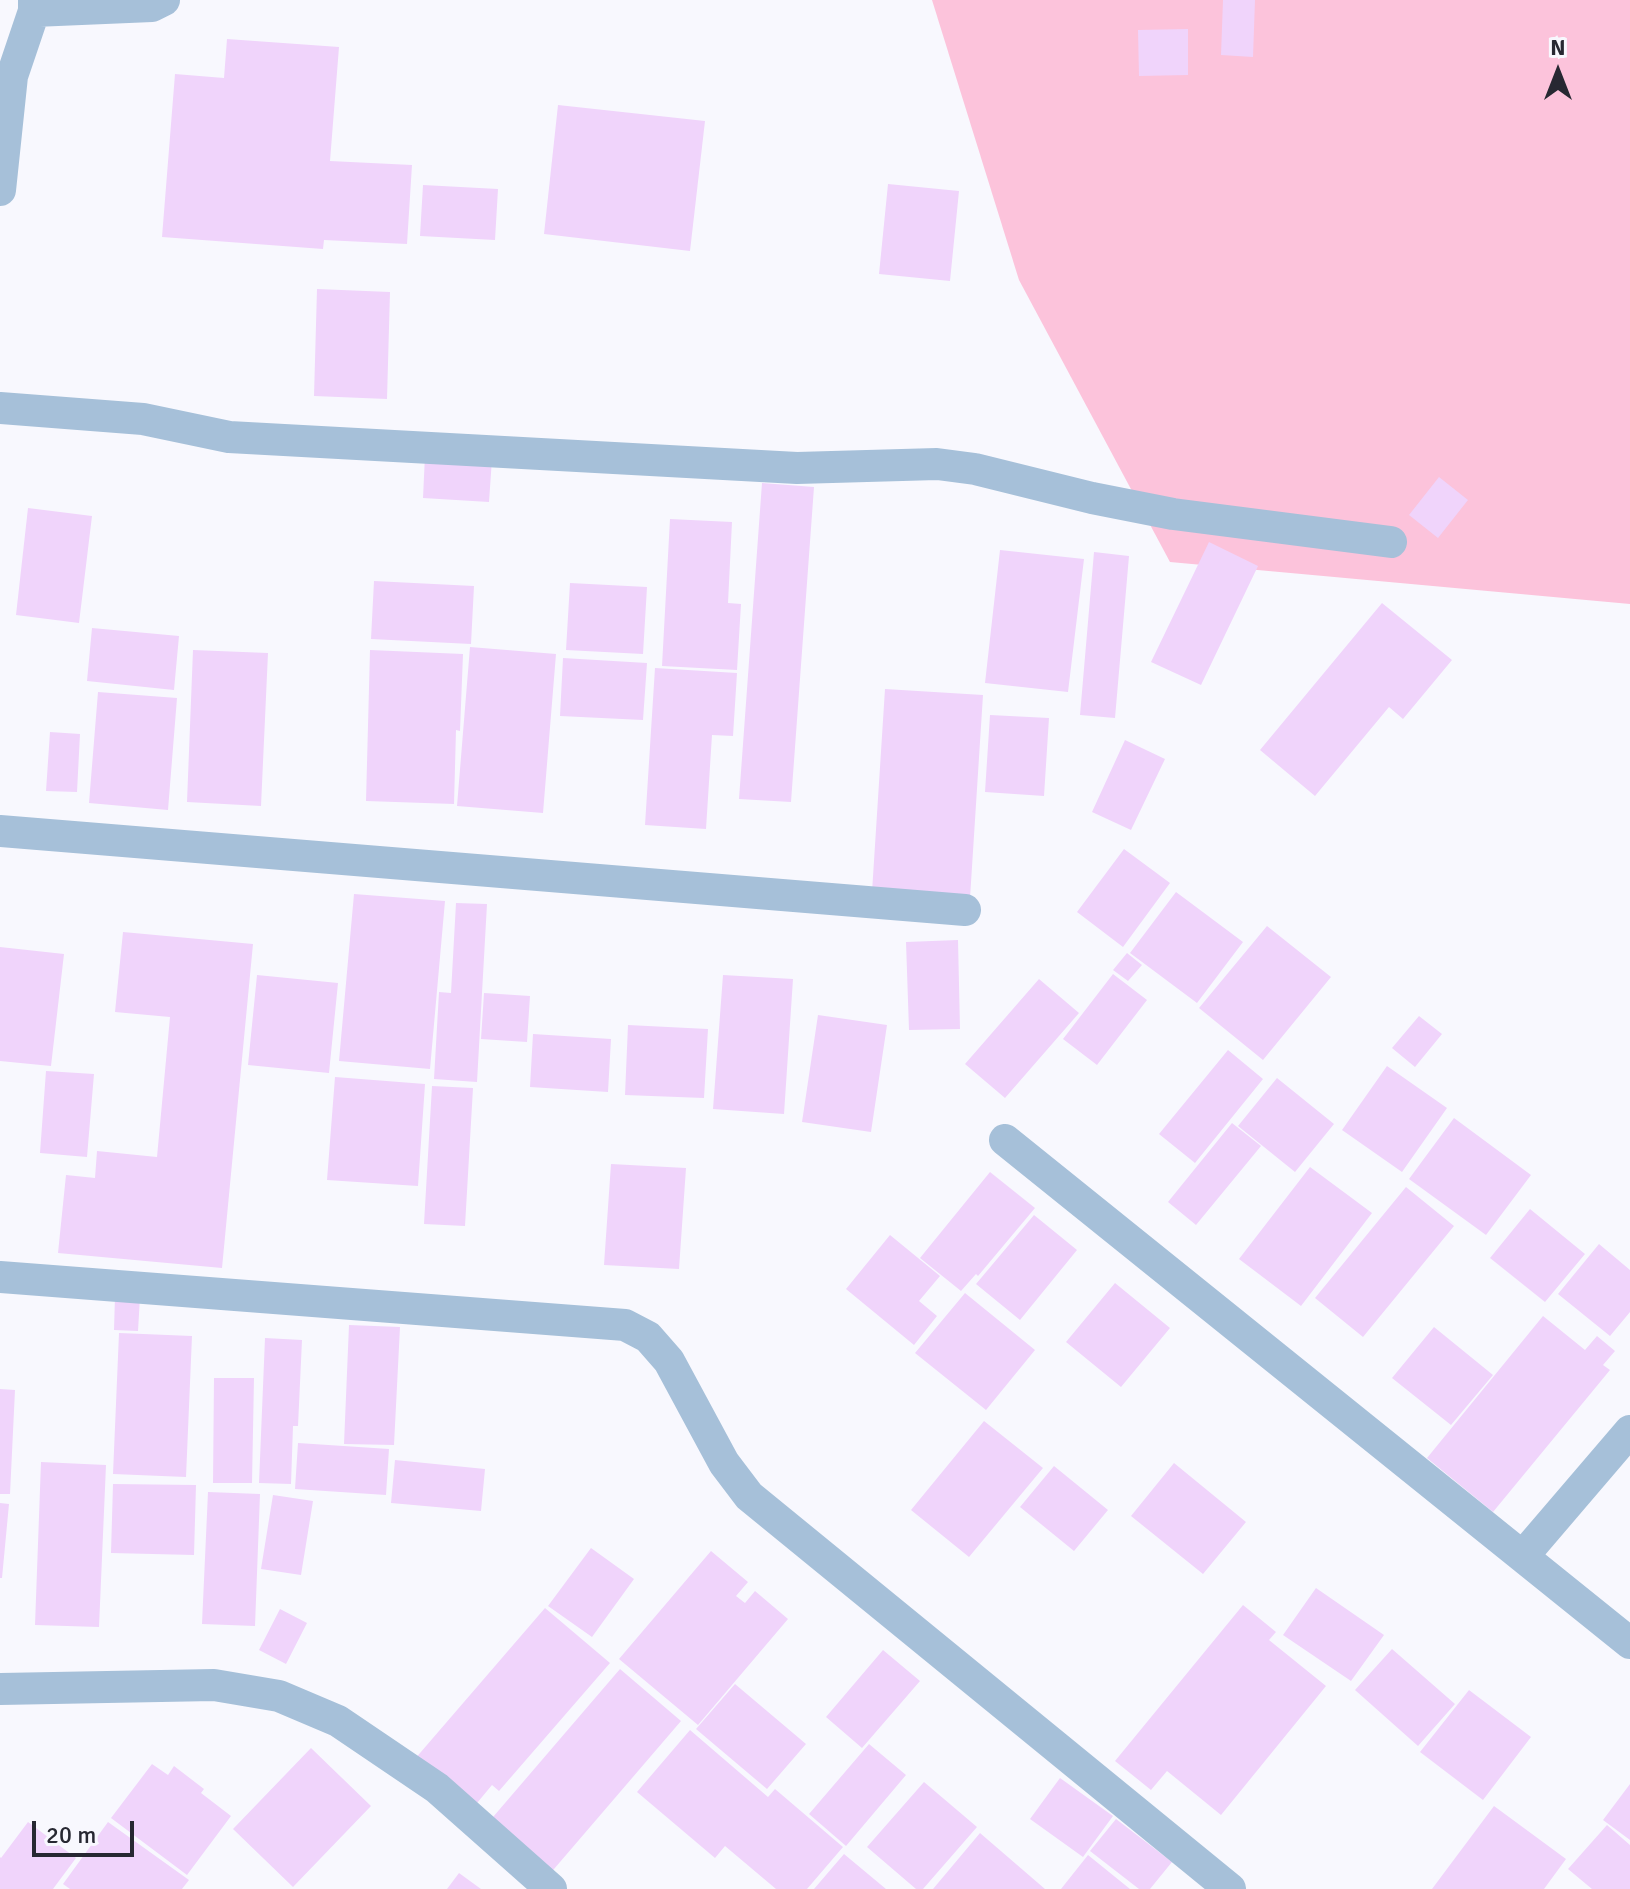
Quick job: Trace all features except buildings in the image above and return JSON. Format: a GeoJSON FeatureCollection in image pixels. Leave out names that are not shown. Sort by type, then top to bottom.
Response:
{"type":"FeatureCollection","features":[{"type":"Feature","properties":{"kind":"street"},"geometry":{"type":"LineString","coordinates":[[0,190],[12,76],[34,6],[152,6],[164,0]]}},
{"type":"Feature","properties":{"kind":"street"},"geometry":{"type":"LineString","coordinates":[[0,408],[143,419],[245,438],[797,468],[937,464],[975,469],[1173,514],[1391,542]]}},
{"type":"Feature","properties":{"kind":"street"},"geometry":{"type":"LineString","coordinates":[[0,831],[965,910]]}},
{"type":"Feature","properties":{"kind":"street"},"geometry":{"type":"LineString","coordinates":[[1005,1140],[1630,1643]]}},
{"type":"Feature","properties":{"kind":"street"},"geometry":{"type":"LineString","coordinates":[[0,1277],[625,1325],[648,1337],[669,1361],[724,1463],[749,1496],[1230,1889]]}},
{"type":"Feature","properties":{"kind":"street"},"geometry":{"type":"LineString","coordinates":[[1523,1556],[1630,1431]]}},
{"type":"Feature","properties":{"kind":"street"},"geometry":{"type":"LineString","coordinates":[[0,1689],[214,1685],[279,1696],[338,1721],[437,1788],[551,1889]]}},
{"type":"Feature","properties":{"kind":"shaded area"},"geometry":{"type":"Polygon","coordinates":[[[932,0],[1630,0],[1630,604],[1170,562],[1019,280],[932,0]]]}}]}
